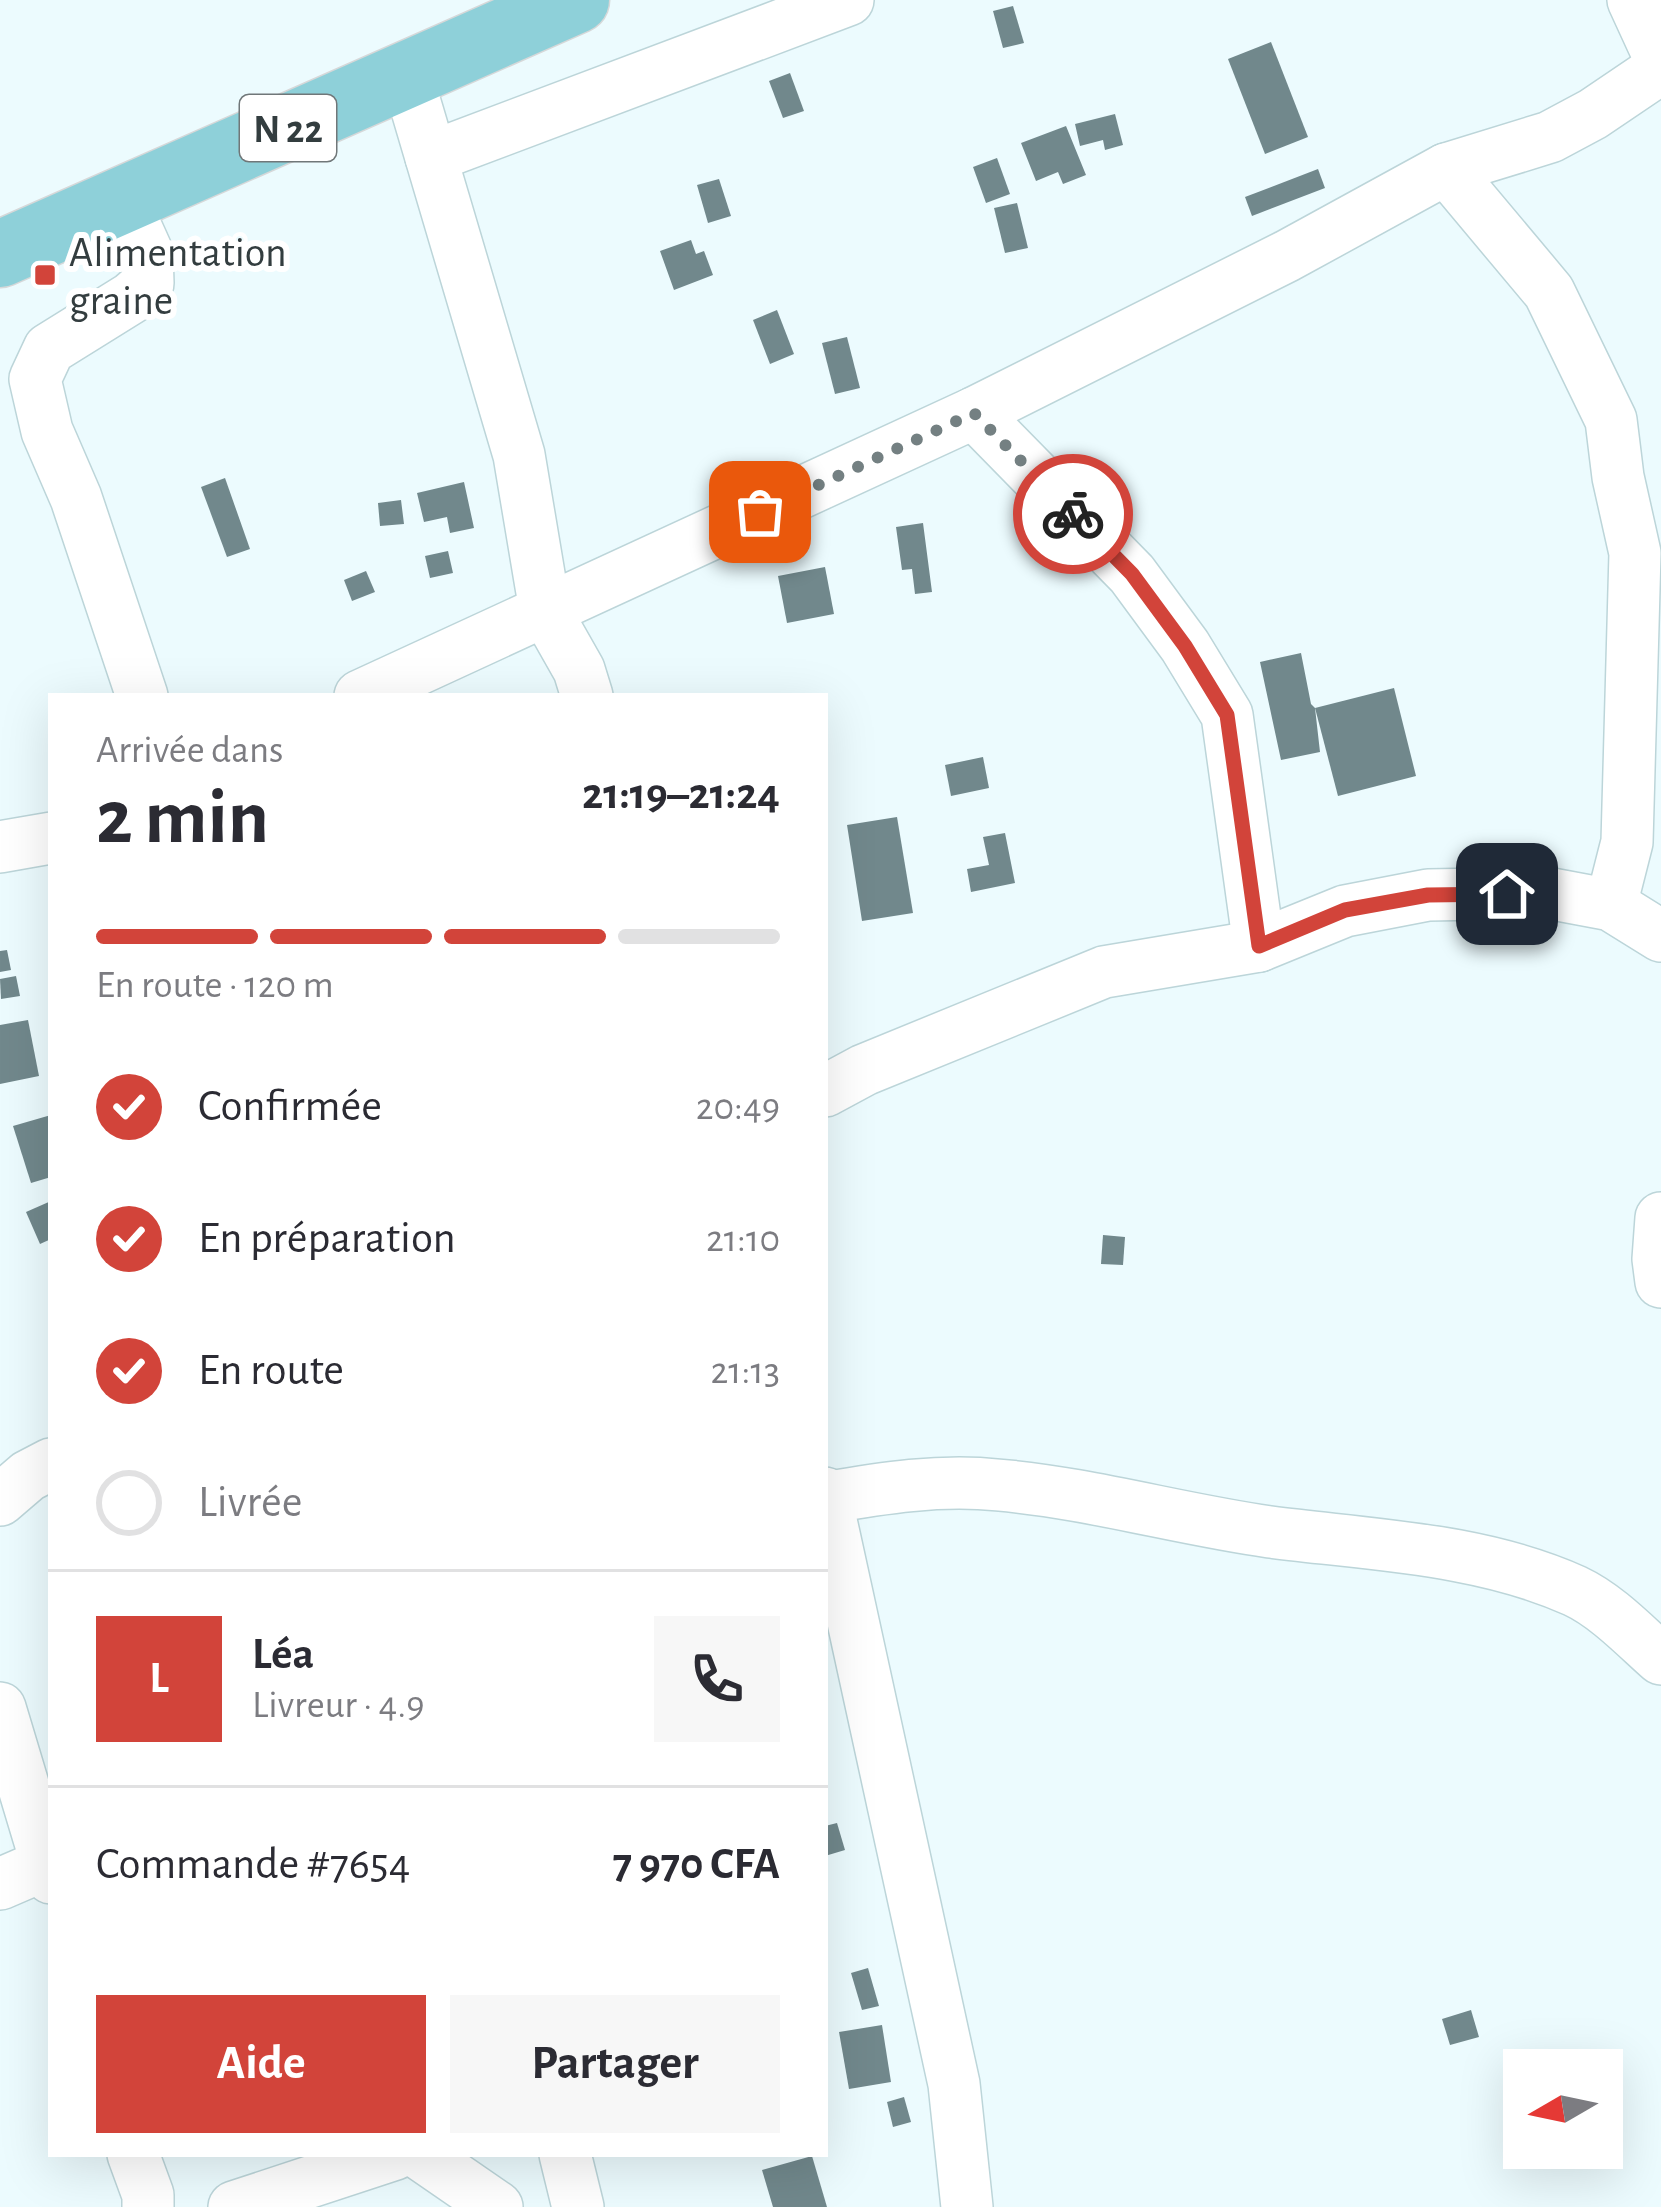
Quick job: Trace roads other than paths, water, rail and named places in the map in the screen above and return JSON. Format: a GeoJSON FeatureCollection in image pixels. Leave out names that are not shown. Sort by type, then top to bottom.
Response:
{"type":"FeatureCollection","features":[{"type":"Feature","properties":{"kind":"main road","name":"N 22"},"geometry":{"type":"LineString","coordinates":[[0,254],[407,76],[560,3]]}},
{"type":"Feature","properties":{"kind":"street"},"geometry":{"type":"LineString","coordinates":[[431,157],[848,0]]}},
{"type":"Feature","properties":{"kind":"street"},"geometry":{"type":"LineString","coordinates":[[366,693],[974,413],[1287,256],[1446,169],[1550,137],[1593,114],[1661,64],[1633,0]]}},
{"type":"Feature","properties":{"kind":"street"},"geometry":{"type":"LineString","coordinates":[[407,76],[519,455],[545,610],[579,670],[586,693]]}},
{"type":"Feature","properties":{"kind":"street"},"geometry":{"type":"LineString","coordinates":[[1446,169],[1549,292],[1611,421],[1635,554],[1627,842],[1611,904]]}},
{"type":"Feature","properties":{"kind":"street"},"geometry":{"type":"LineString","coordinates":[[124,201],[147,252],[148,283],[49,350],[34,380],[47,431],[76,498],[141,693]]}},
{"type":"Feature","properties":{"kind":"street"},"geometry":{"type":"LineString","coordinates":[[974,413],[1132,574],[1185,646],[1227,715],[1259,946]]}},
{"type":"Feature","properties":{"kind":"street"},"geometry":{"type":"LineString","coordinates":[[0,847],[48,839]]}},
{"type":"Feature","properties":{"kind":"street"},"geometry":{"type":"LineString","coordinates":[[828,1089],[864,1070],[1104,972],[1259,946],[1345,910],[1428,895],[1547,893],[1611,904],[1661,936]]}},
{"type":"Feature","properties":{"kind":"street"},"geometry":{"type":"LineString","coordinates":[[1661,1219],[1661,1282]]}},
{"type":"Feature","properties":{"kind":"street"},"geometry":{"type":"LineString","coordinates":[[0,1500],[48,1465]]}},
{"type":"Feature","properties":{"kind":"street"},"geometry":{"type":"LineString","coordinates":[[828,1496],[939,1483],[995,1484],[1106,1499],[1264,1531],[1486,1561],[1576,1592],[1661,1659]]}},
{"type":"Feature","properties":{"kind":"street"},"geometry":{"type":"LineString","coordinates":[[828,1510],[954,2084],[967,2207]]}},
{"type":"Feature","properties":{"kind":"street"},"geometry":{"type":"LineString","coordinates":[[0,1708],[48,1861]]}},
{"type":"Feature","properties":{"kind":"street"},"geometry":{"type":"LineString","coordinates":[[0,1884],[48,1868]]}},
{"type":"Feature","properties":{"kind":"street"},"geometry":{"type":"LineString","coordinates":[[134,2157],[148,2207]]}},
{"type":"Feature","properties":{"kind":"street"},"geometry":{"type":"LineString","coordinates":[[234,2207],[386,2157]]}},
{"type":"Feature","properties":{"kind":"street"},"geometry":{"type":"LineString","coordinates":[[424,2157],[497,2207]]}},
{"type":"Feature","properties":{"kind":"street"},"geometry":{"type":"LineString","coordinates":[[566,2157],[578,2207]]}},
{"type":"Feature","properties":{"kind":"place","name":"Alimentation graine"},"geometry":{"type":"Point","coordinates":[45,275]}}]}
